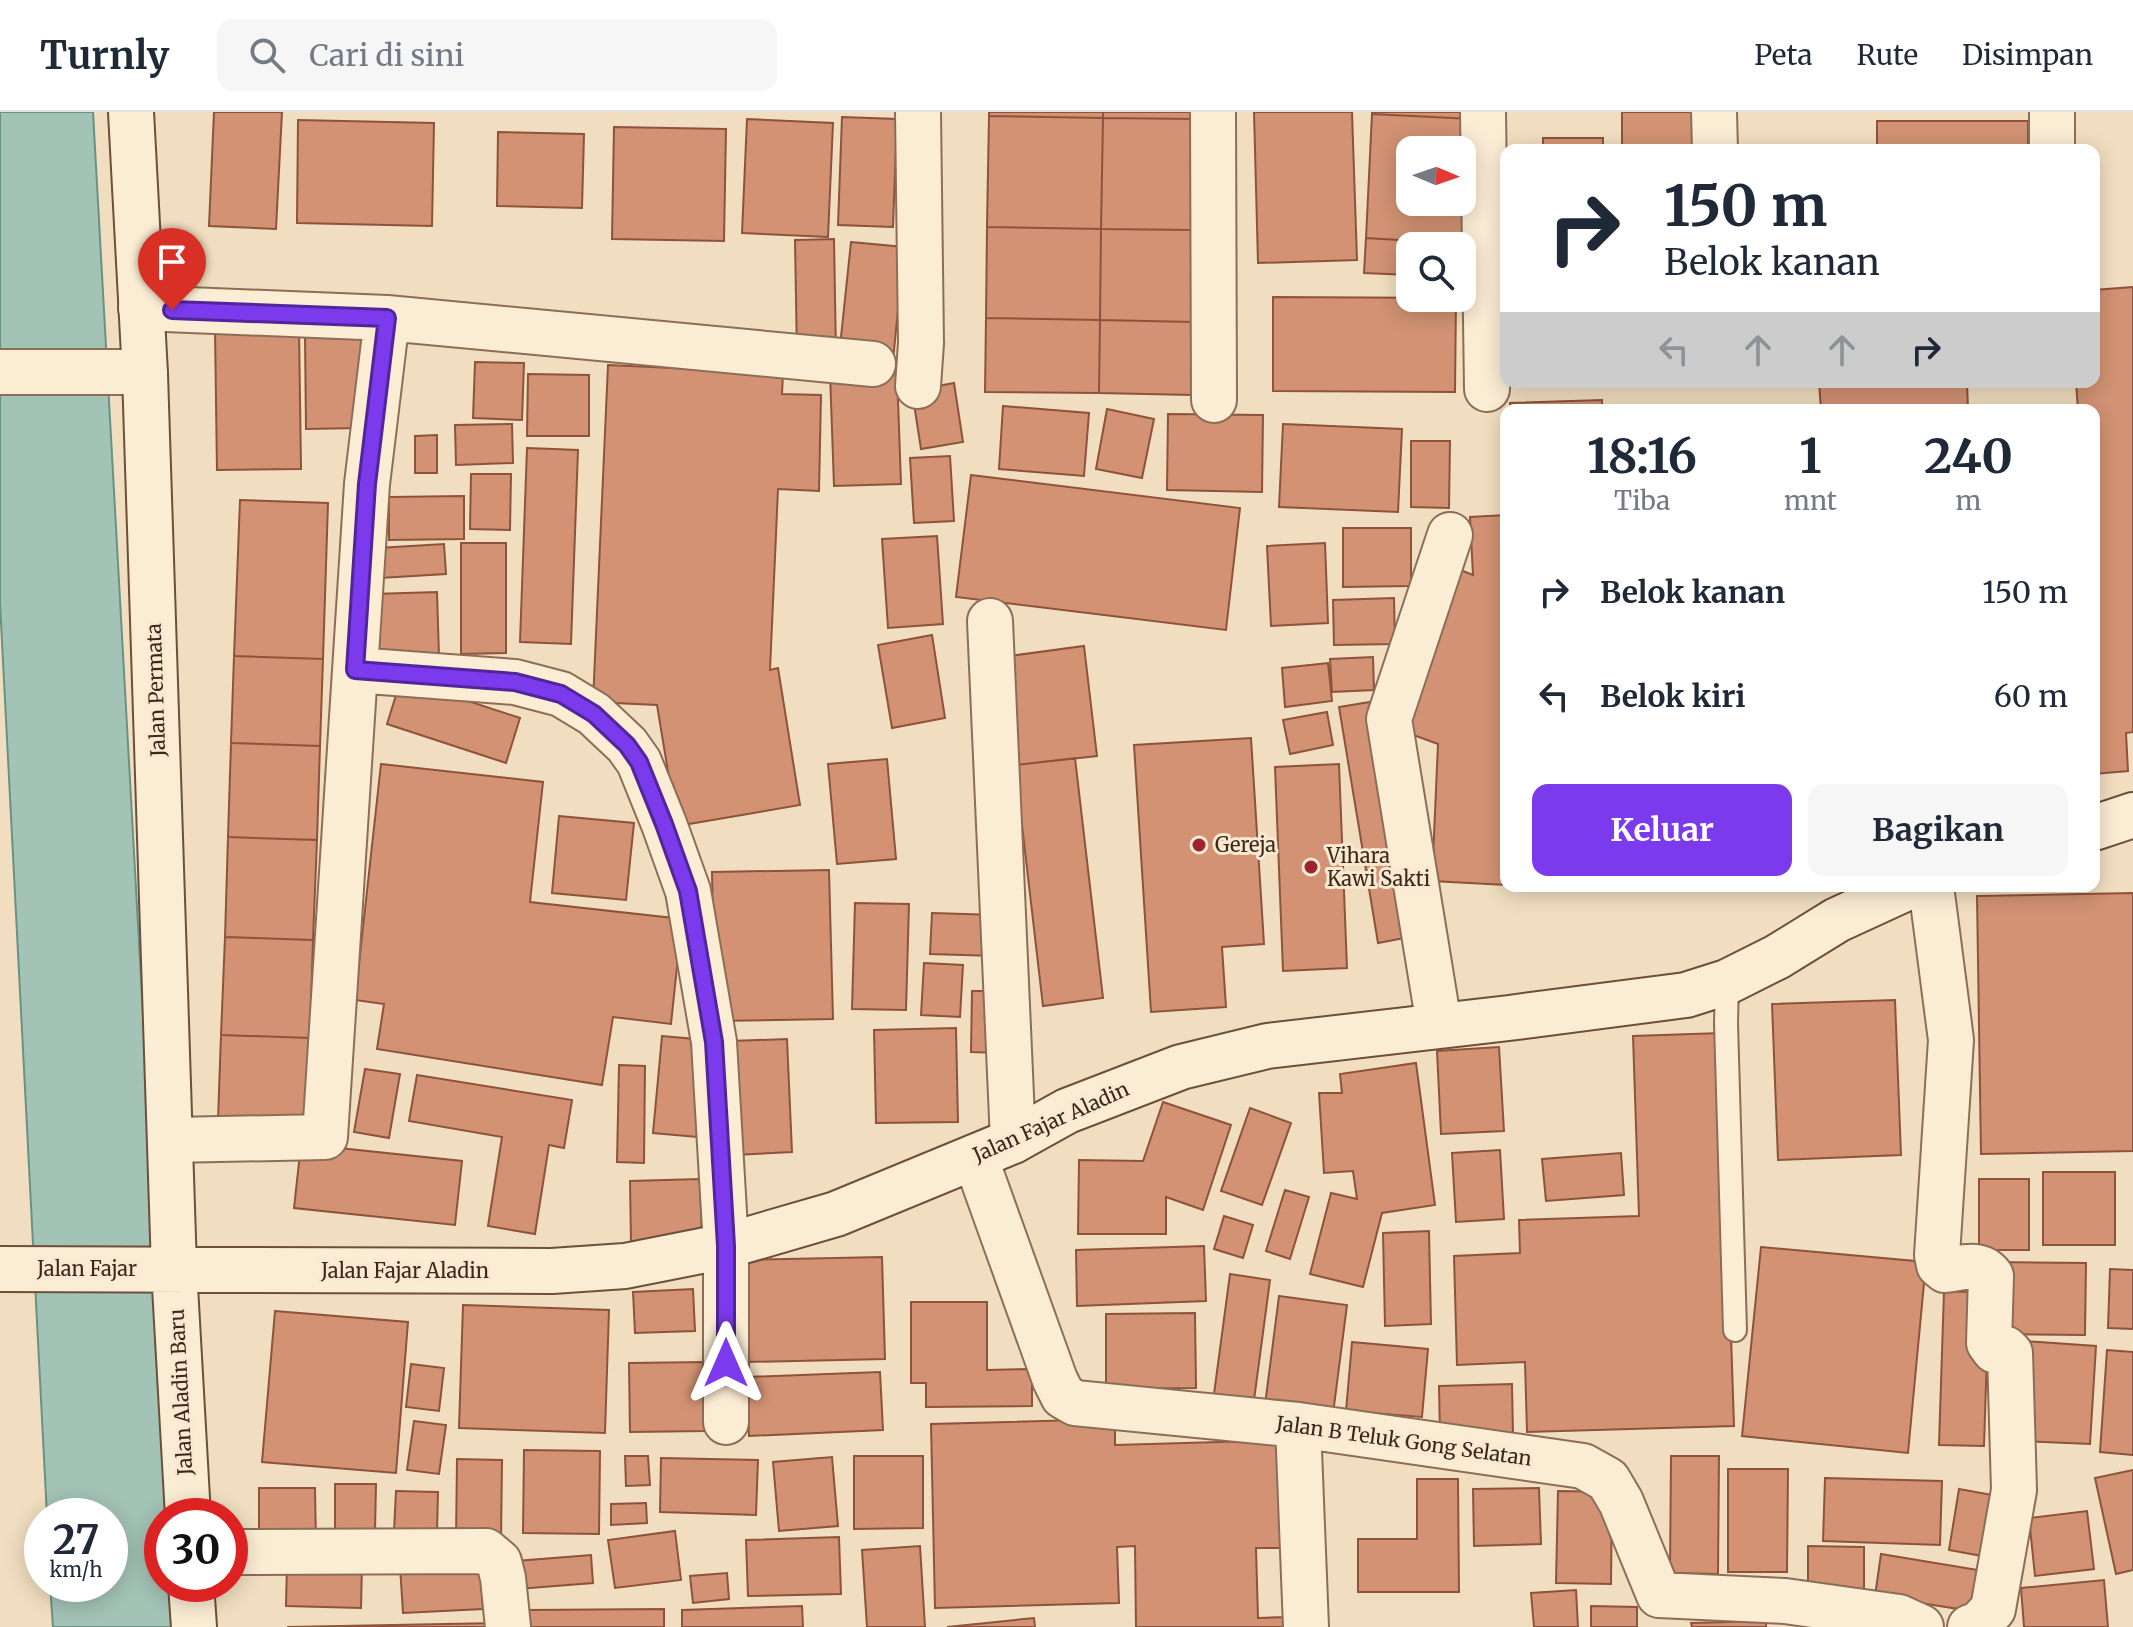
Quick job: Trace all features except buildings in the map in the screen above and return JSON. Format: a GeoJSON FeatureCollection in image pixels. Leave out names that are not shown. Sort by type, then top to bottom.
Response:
{"type":"FeatureCollection","features":[{"type":"Feature","properties":{"kind":"street","name":"Jalan Permata"},"geometry":{"type":"LineString","coordinates":[[131,112],[141,308],[136,373],[171,1140],[168,1268]]}},
{"type":"Feature","properties":{"kind":"street"},"geometry":{"type":"LineString","coordinates":[[918,112],[921,343],[918,386]]}},
{"type":"Feature","properties":{"kind":"street"},"geometry":{"type":"LineString","coordinates":[[1213,112],[1214,400]]}},
{"type":"Feature","properties":{"kind":"street"},"geometry":{"type":"LineString","coordinates":[[1483,112],[1487,389]]}},
{"type":"Feature","properties":{"kind":"street"},"geometry":{"type":"LineString","coordinates":[[1714,112],[1715,144]]}},
{"type":"Feature","properties":{"kind":"street"},"geometry":{"type":"LineString","coordinates":[[2052,112],[2052,144]]}},
{"type":"Feature","properties":{"kind":"street"},"geometry":{"type":"LineString","coordinates":[[141,308],[387,318],[873,364]]}},
{"type":"Feature","properties":{"kind":"street"},"geometry":{"type":"LineString","coordinates":[[171,1140],[325,1137],[367,484],[387,318]]}},
{"type":"Feature","properties":{"kind":"street"},"geometry":{"type":"LineString","coordinates":[[0,372],[136,373]]}},
{"type":"Feature","properties":{"kind":"street"},"geometry":{"type":"LineString","coordinates":[[1439,1025],[1389,719],[1450,535]]}},
{"type":"Feature","properties":{"kind":"street"},"geometry":{"type":"LineString","coordinates":[[990,621],[994,1149]]}},
{"type":"Feature","properties":{"kind":"street"},"geometry":{"type":"LineString","coordinates":[[355,670],[515,682],[561,694],[594,714],[627,745],[639,762],[688,891],[714,1042],[726,1246],[726,1422]]}},
{"type":"Feature","properties":{"kind":"street"},"geometry":{"type":"LineString","coordinates":[[2100,826],[2133,815]]}},
{"type":"Feature","properties":{"kind":"street","name":"Jalan Fajar Aladin"},"geometry":{"type":"LineString","coordinates":[[168,1268],[552,1271],[625,1266],[726,1246],[836,1214],[994,1149],[1067,1111],[1181,1067],[1267,1046],[1686,995],[1727,982],[1777,957],[1837,920],[1900,892]]}},
{"type":"Feature","properties":{"kind":"street"},"geometry":{"type":"LineString","coordinates":[[1914,892],[1925,991],[1924,1125]]}},
{"type":"Feature","properties":{"kind":"street"},"geometry":{"type":"LineString","coordinates":[[1932,892],[1951,1040],[1937,1255],[1939,1265],[1945,1270],[1981,1267],[1988,1271],[1991,1276],[1989,1343],[1994,1350],[2006,1349],[2010,1353],[2012,1510],[1993,1609],[1979,1624],[1970,1627]]}},
{"type":"Feature","properties":{"kind":"street","name":"Jalan B Teluk Gong Selatan"},"geometry":{"type":"LineString","coordinates":[[994,1149],[1055,1380],[1063,1396],[1075,1403],[1298,1425],[1583,1466],[1608,1480],[1621,1502],[1659,1611],[1785,1601],[1899,1617],[1921,1627]]}},
{"type":"Feature","properties":{"kind":"street","name":"Jalan Fajar"},"geometry":{"type":"LineString","coordinates":[[0,1269],[168,1268]]}},
{"type":"Feature","properties":{"kind":"street","name":"Jalan Aladin Baru"},"geometry":{"type":"LineString","coordinates":[[168,1268],[187,1498]]}},
{"type":"Feature","properties":{"kind":"street"},"geometry":{"type":"LineString","coordinates":[[1298,1425],[1306,1627]]}},
{"type":"Feature","properties":{"kind":"street"},"geometry":{"type":"LineString","coordinates":[[248,1552],[486,1551],[499,1562],[508,1627]]}},
{"type":"Feature","properties":{"kind":"street"},"geometry":{"type":"LineString","coordinates":[[192,1602],[194,1627]]}},
{"type":"Feature","properties":{"kind":"lane"},"geometry":{"type":"LineString","coordinates":[[1727,982],[1735,1330]]}},
{"type":"Feature","properties":{"kind":"shaded area"},"geometry":{"type":"Polygon","coordinates":[[[0,112],[93,112],[168,1498],[144,1498],[144,1602],[173,1602],[174,1627],[53,1627],[51,1602],[128,1602],[128,1498],[46,1498],[0,603],[0,112]]]}},
{"type":"Feature","properties":{"kind":"place","name":"Gereja"},"geometry":{"type":"Point","coordinates":[1199,845]}},
{"type":"Feature","properties":{"kind":"place","name":"Vihara Kawi Sakti"},"geometry":{"type":"Point","coordinates":[1311,867]}},
{"type":"Feature","properties":{"kind":"route"},"geometry":{"type":"LineString","coordinates":[[172,310],[387,318],[367,484],[355,670],[515,682],[561,694],[594,714],[627,745],[639,762],[688,891],[714,1042],[726,1246],[726,1363]]}}]}
